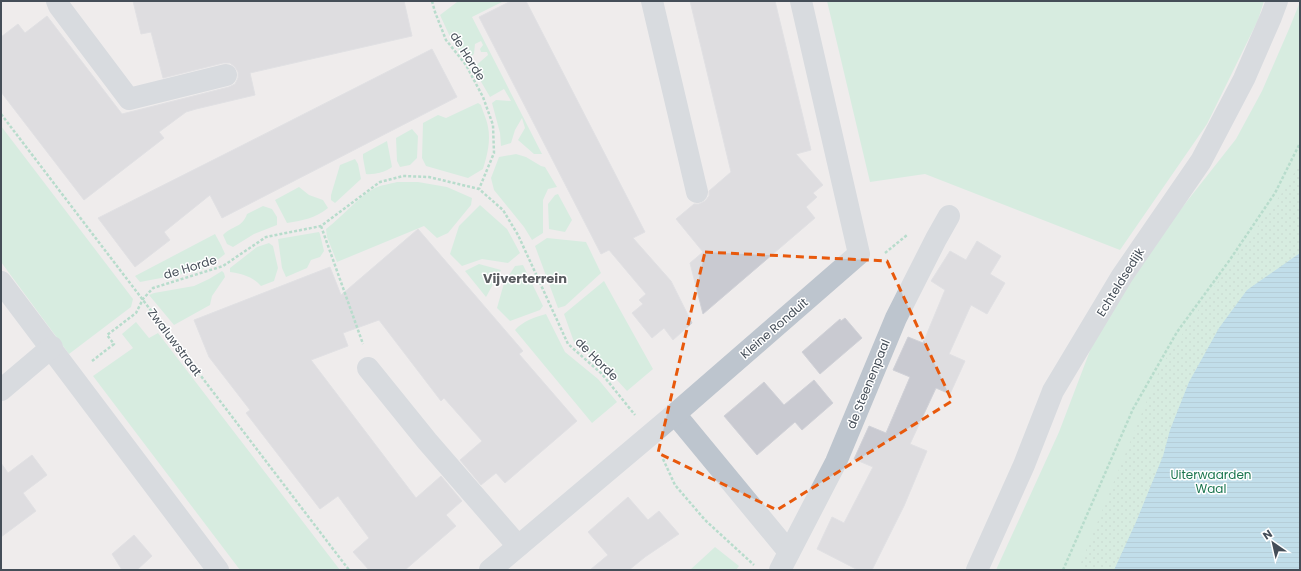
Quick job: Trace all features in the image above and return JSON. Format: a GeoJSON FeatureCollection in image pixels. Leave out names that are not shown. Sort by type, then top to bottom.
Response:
{"type":"FeatureCollection","features":[{"type":"Feature","properties":{"kind":"street"},"geometry":{"type":"LineString","coordinates":[[57,1],[58,6],[129,99],[226,75]]}},
{"type":"Feature","properties":{"kind":"street"},"geometry":{"type":"LineString","coordinates":[[652,1],[697,192]]}},
{"type":"Feature","properties":{"kind":"street"},"geometry":{"type":"LineString","coordinates":[[801,1],[859,254]]}},
{"type":"Feature","properties":{"kind":"street","name":"Echteldsedijk"},"geometry":{"type":"LineString","coordinates":[[977,570],[1024,465],[1054,391],[1122,276],[1201,161],[1244,79],[1277,1]]}},
{"type":"Feature","properties":{"kind":"street","name":"de Steenenpaal"},"geometry":{"type":"LineString","coordinates":[[675,414],[785,561],[836,462],[896,318],[949,216]]}},
{"type":"Feature","properties":{"kind":"street","name":"Kleine Ronduit"},"geometry":{"type":"LineString","coordinates":[[490,570],[675,414],[859,254]]}},
{"type":"Feature","properties":{"kind":"street"},"geometry":{"type":"LineString","coordinates":[[1,282],[218,570]]}},
{"type":"Feature","properties":{"kind":"street"},"geometry":{"type":"LineString","coordinates":[[1,390],[52,348]]}},
{"type":"Feature","properties":{"kind":"street"},"geometry":{"type":"LineString","coordinates":[[368,368],[427,441],[518,546]]}},
{"type":"Feature","properties":{"kind":"path","name":"de Horde"},"geometry":{"type":"LineString","coordinates":[[432,1],[446,40],[466,65],[483,97],[493,125],[494,153],[480,189]]}},
{"type":"Feature","properties":{"kind":"path","name":"Zwaluwstraat"},"geometry":{"type":"LineString","coordinates":[[1,114],[348,570]]}},
{"type":"Feature","properties":{"kind":"path"},"geometry":{"type":"LineString","coordinates":[[1063,570],[1133,409],[1177,332],[1229,261],[1275,193],[1300,143]]}},
{"type":"Feature","properties":{"kind":"path","name":"de Horde"},"geometry":{"type":"LineString","coordinates":[[72,376],[114,344],[107,335],[136,314],[143,299],[154,288],[223,266],[266,237],[321,226],[380,182],[403,176],[430,177],[480,189],[502,210],[518,235],[568,344],[602,374],[651,434],[676,485],[705,520],[759,570]]}},
{"type":"Feature","properties":{"kind":"path"},"geometry":{"type":"LineString","coordinates":[[321,226],[362,342],[368,368]]}},
{"type":"Feature","properties":{"kind":"path"},"geometry":{"type":"LineString","coordinates":[[859,254],[871,265],[908,234]]}},
{"type":"Feature","properties":{"kind":"highlighted area"},"geometry":{"type":"Polygon","coordinates":[[[705,252],[887,261],[952,401],[777,510],[658,453],[705,252]]]}},
{"type":"Feature","properties":{"kind":"green space"},"geometry":{"type":"Polygon","coordinates":[[[459,1],[504,1],[472,17],[542,154],[534,154],[518,140],[525,128],[522,118],[515,130],[511,143],[501,146],[500,133],[492,103],[496,100],[511,101],[504,89],[490,97],[473,68],[488,55],[487,52],[481,52],[480,49],[483,45],[481,41],[475,44],[474,54],[466,60],[451,39],[440,15],[459,1]]]}},
{"type":"Feature","properties":{"kind":"green space"},"geometry":{"type":"Polygon","coordinates":[[[827,1],[1264,1],[1258,20],[1207,124],[1120,250],[925,174],[870,182],[827,1]]]}},
{"type":"Feature","properties":{"kind":"green space"},"geometry":{"type":"Polygon","coordinates":[[[1300,2],[1300,253],[1114,570],[996,570],[1059,432],[1091,348],[1136,266],[1236,139],[1262,91],[1300,2]]]}},
{"type":"Feature","properties":{"kind":"green space"},"geometry":{"type":"Polygon","coordinates":[[[478,103],[481,105],[489,132],[488,148],[483,169],[468,178],[426,166],[422,158],[423,123],[438,115],[446,118],[478,103]]]}},
{"type":"Feature","properties":{"kind":"green space"},"geometry":{"type":"Polygon","coordinates":[[[1,126],[133,299],[131,307],[69,354],[1,262],[1,126]]]}},
{"type":"Feature","properties":{"kind":"green space"},"geometry":{"type":"Polygon","coordinates":[[[412,129],[418,136],[417,158],[410,165],[400,167],[397,161],[396,138],[412,129]]]}},
{"type":"Feature","properties":{"kind":"green space"},"geometry":{"type":"Polygon","coordinates":[[[387,141],[392,167],[379,173],[366,174],[363,154],[387,141]]]}},
{"type":"Feature","properties":{"kind":"green space"},"geometry":{"type":"Polygon","coordinates":[[[516,154],[526,157],[545,167],[557,187],[548,189],[543,200],[543,233],[532,240],[524,227],[494,190],[491,178],[499,157],[516,154]]]}},
{"type":"Feature","properties":{"kind":"green space"},"geometry":{"type":"Polygon","coordinates":[[[355,159],[358,164],[361,179],[335,203],[331,200],[331,195],[340,165],[355,159]]]}},
{"type":"Feature","properties":{"kind":"green space","name":"Uiterwaarden Waal"},"geometry":{"type":"Polygon","coordinates":[[[1300,163],[1300,570],[1078,570],[1161,366],[1207,297],[1284,190],[1300,163]]]}},
{"type":"Feature","properties":{"kind":"green space"},"geometry":{"type":"Polygon","coordinates":[[[397,182],[418,182],[447,187],[472,198],[471,205],[448,233],[437,238],[424,226],[337,262],[327,237],[326,229],[368,192],[377,187],[397,182]]]}},
{"type":"Feature","properties":{"kind":"green space"},"geometry":{"type":"Polygon","coordinates":[[[299,187],[309,195],[323,200],[328,208],[313,217],[287,223],[275,200],[299,187]]]}},
{"type":"Feature","properties":{"kind":"green space"},"geometry":{"type":"Polygon","coordinates":[[[558,194],[572,220],[565,232],[549,229],[548,204],[555,195],[558,194]]]}},
{"type":"Feature","properties":{"kind":"green space"},"geometry":{"type":"Polygon","coordinates":[[[480,205],[507,229],[520,253],[508,263],[482,259],[462,266],[450,254],[459,226],[480,205]]]}},
{"type":"Feature","properties":{"kind":"green space"},"geometry":{"type":"Polygon","coordinates":[[[263,206],[272,209],[277,217],[277,225],[254,234],[233,247],[227,244],[223,235],[230,229],[243,222],[247,214],[263,206]]]}},
{"type":"Feature","properties":{"kind":"green space"},"geometry":{"type":"Polygon","coordinates":[[[319,232],[324,251],[320,257],[311,260],[307,268],[286,277],[282,268],[278,239],[319,232]]]}},
{"type":"Feature","properties":{"kind":"green space"},"geometry":{"type":"Polygon","coordinates":[[[215,234],[225,254],[211,265],[198,271],[140,282],[135,276],[215,234]]]}},
{"type":"Feature","properties":{"kind":"green space"},"geometry":{"type":"Polygon","coordinates":[[[547,238],[586,242],[601,273],[565,306],[558,308],[535,246],[547,238]]]}},
{"type":"Feature","properties":{"kind":"green space"},"geometry":{"type":"Polygon","coordinates":[[[269,243],[273,246],[278,268],[274,281],[261,286],[250,278],[230,272],[230,268],[257,247],[269,243]]]}},
{"type":"Feature","properties":{"kind":"green space"},"geometry":{"type":"Polygon","coordinates":[[[479,264],[501,270],[486,297],[465,271],[479,264]]]}},
{"type":"Feature","properties":{"kind":"green space"},"geometry":{"type":"Polygon","coordinates":[[[523,265],[543,306],[540,310],[510,321],[497,308],[504,283],[515,266],[523,265]]]}},
{"type":"Feature","properties":{"kind":"green space"},"geometry":{"type":"Polygon","coordinates":[[[222,271],[225,277],[212,296],[210,305],[174,325],[149,295],[194,286],[222,271]]]}},
{"type":"Feature","properties":{"kind":"green space"},"geometry":{"type":"Polygon","coordinates":[[[604,281],[653,369],[627,391],[606,368],[574,342],[564,314],[604,281]]]}},
{"type":"Feature","properties":{"kind":"green space"},"geometry":{"type":"Polygon","coordinates":[[[546,314],[565,352],[598,379],[617,402],[592,423],[515,330],[525,322],[546,314]]]}},
{"type":"Feature","properties":{"kind":"green space"},"geometry":{"type":"Polygon","coordinates":[[[136,322],[149,338],[158,333],[340,570],[240,570],[93,376],[133,348],[122,334],[136,322]]]}},
{"type":"Feature","properties":{"kind":"green space"},"geometry":{"type":"Polygon","coordinates":[[[715,547],[739,566],[736,570],[690,570],[715,547]]]}},
{"type":"Feature","properties":{"kind":"water","name":"Uiterwaarden Waal"},"geometry":{"type":"Polygon","coordinates":[[[1300,253],[1300,570],[1114,570],[1136,522],[1163,456],[1170,430],[1189,382],[1219,328],[1247,290],[1300,253]]]}},
{"type":"Feature","properties":{"kind":"building"},"geometry":{"type":"Polygon","coordinates":[[[133,1],[404,1],[412,36],[250,73],[255,95],[186,112],[159,132],[164,138],[84,200],[1,92],[1,37],[18,24],[25,33],[47,16],[122,114],[229,87],[235,84],[238,78],[238,72],[235,67],[230,63],[223,63],[163,78],[151,32],[141,34],[133,1]]]}},
{"type":"Feature","properties":{"kind":"building"},"geometry":{"type":"Polygon","coordinates":[[[511,1],[526,1],[645,232],[633,238],[671,281],[692,323],[673,340],[664,328],[652,338],[632,313],[643,304],[639,300],[646,294],[609,250],[601,254],[479,17],[511,1]]]}},
{"type":"Feature","properties":{"kind":"building"},"geometry":{"type":"Polygon","coordinates":[[[690,1],[775,1],[811,150],[796,154],[823,185],[813,193],[817,197],[806,207],[815,218],[703,314],[690,263],[703,252],[676,219],[694,204],[699,204],[705,201],[709,196],[709,191],[731,172],[690,1]]]}},
{"type":"Feature","properties":{"kind":"building"},"geometry":{"type":"Polygon","coordinates":[[[432,49],[457,97],[222,218],[210,195],[164,232],[170,240],[135,267],[98,218],[239,147],[432,49]]]}},
{"type":"Feature","properties":{"kind":"building"},"geometry":{"type":"Polygon","coordinates":[[[418,229],[523,351],[519,354],[577,421],[505,483],[496,473],[481,485],[460,460],[482,441],[444,398],[441,401],[379,320],[343,333],[348,346],[311,360],[416,498],[441,476],[462,501],[446,515],[456,526],[405,570],[369,570],[353,552],[369,538],[338,496],[320,509],[246,413],[250,410],[209,357],[194,320],[330,267],[341,295],[418,229]]]}},
{"type":"Feature","properties":{"kind":"building"},"geometry":{"type":"Polygon","coordinates":[[[977,241],[1001,256],[990,274],[1005,283],[987,314],[971,305],[949,354],[965,361],[950,394],[936,388],[910,444],[927,451],[904,506],[872,570],[858,570],[817,549],[832,517],[844,523],[873,467],[854,459],[869,426],[886,433],[910,377],[893,370],[908,337],[923,343],[945,290],[931,281],[950,251],[966,260],[977,241]]]}},
{"type":"Feature","properties":{"kind":"building"},"geometry":{"type":"Polygon","coordinates":[[[845,318],[862,338],[820,374],[802,352],[840,319],[841,321],[845,318]]]}},
{"type":"Feature","properties":{"kind":"building"},"geometry":{"type":"Polygon","coordinates":[[[814,380],[833,403],[802,430],[795,422],[757,455],[724,416],[764,382],[784,405],[814,380]]]}},
{"type":"Feature","properties":{"kind":"building"},"geometry":{"type":"Polygon","coordinates":[[[32,455],[47,475],[23,493],[36,511],[1,537],[1,463],[8,473],[32,455]]]}},
{"type":"Feature","properties":{"kind":"building"},"geometry":{"type":"Polygon","coordinates":[[[628,497],[648,520],[659,511],[679,534],[645,557],[629,570],[590,570],[608,555],[588,532],[628,497]]]}},
{"type":"Feature","properties":{"kind":"building"},"geometry":{"type":"Polygon","coordinates":[[[134,535],[152,556],[137,570],[122,570],[112,554],[134,535]]]}},
{"type":"Feature","properties":{"kind":"district","name":"Vijverterrein"},"geometry":{"type":"Point","coordinates":[525,278]}}]}
